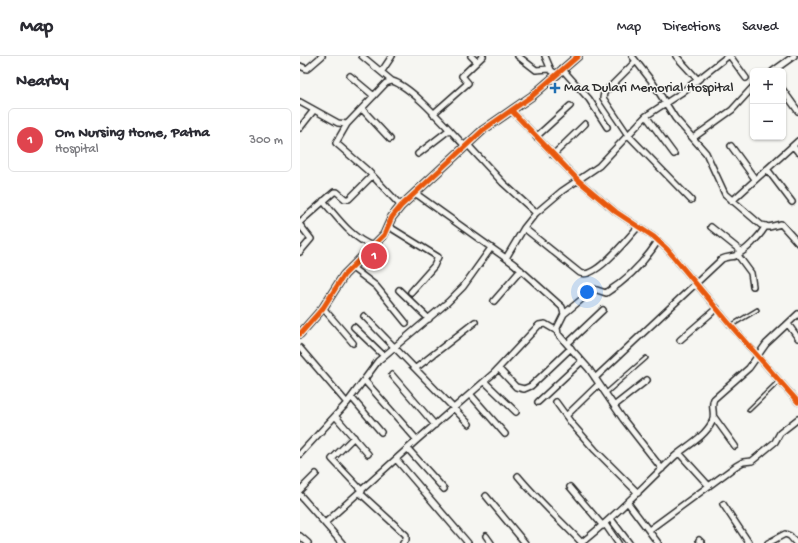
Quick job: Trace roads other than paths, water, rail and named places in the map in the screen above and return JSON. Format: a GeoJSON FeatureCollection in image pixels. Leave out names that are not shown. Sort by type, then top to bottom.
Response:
{"type":"FeatureCollection","features":[{"type":"Feature","properties":{"kind":"street"},"geometry":{"type":"LineString","coordinates":[[300,66],[307,69],[322,56]]}},
{"type":"Feature","properties":{"kind":"street"},"geometry":{"type":"LineString","coordinates":[[362,56],[392,80],[405,87],[466,145],[503,183],[536,213]]}},
{"type":"Feature","properties":{"kind":"street"},"geometry":{"type":"LineString","coordinates":[[382,71],[392,56]]}},
{"type":"Feature","properties":{"kind":"street"},"geometry":{"type":"LineString","coordinates":[[472,56],[477,62]]}},
{"type":"Feature","properties":{"kind":"street"},"geometry":{"type":"LineString","coordinates":[[433,114],[468,83],[462,76],[483,56]]}},
{"type":"Feature","properties":{"kind":"street"},"geometry":{"type":"LineString","coordinates":[[518,56],[536,70],[551,70],[560,72],[589,99],[607,127]]}},
{"type":"Feature","properties":{"kind":"street"},"geometry":{"type":"LineString","coordinates":[[545,56],[551,70]]}},
{"type":"Feature","properties":{"kind":"street"},"geometry":{"type":"LineString","coordinates":[[301,331],[323,308],[338,283],[384,235],[401,206],[490,124],[512,111],[578,56]]}},
{"type":"Feature","properties":{"kind":"street"},"geometry":{"type":"LineString","coordinates":[[632,56],[653,82],[665,103],[710,158],[723,190],[732,201],[757,222],[766,226],[781,224],[798,243]]}},
{"type":"Feature","properties":{"kind":"street"},"geometry":{"type":"LineString","coordinates":[[676,56],[698,80]]}},
{"type":"Feature","properties":{"kind":"street"},"geometry":{"type":"LineString","coordinates":[[506,258],[524,228],[536,213],[562,191],[578,181],[602,162],[646,116],[698,80],[729,56],[746,78]]}},
{"type":"Feature","properties":{"kind":"street"},"geometry":{"type":"LineString","coordinates":[[777,68],[794,56]]}},
{"type":"Feature","properties":{"kind":"street"},"geometry":{"type":"LineString","coordinates":[[636,61],[603,95],[604,100],[628,135],[691,200]]}},
{"type":"Feature","properties":{"kind":"street"},"geometry":{"type":"LineString","coordinates":[[350,76],[374,96]]}},
{"type":"Feature","properties":{"kind":"street"},"geometry":{"type":"LineString","coordinates":[[392,80],[386,83],[347,124],[336,143],[372,176],[401,206]]}},
{"type":"Feature","properties":{"kind":"street"},"geometry":{"type":"LineString","coordinates":[[693,138],[732,110],[750,90]]}},
{"type":"Feature","properties":{"kind":"street"},"geometry":{"type":"LineString","coordinates":[[786,94],[798,111]]}},
{"type":"Feature","properties":{"kind":"street"},"geometry":{"type":"LineString","coordinates":[[300,102],[338,123],[347,124]]}},
{"type":"Feature","properties":{"kind":"street"},"geometry":{"type":"LineString","coordinates":[[536,137],[570,106]]}},
{"type":"Feature","properties":{"kind":"street"},"geometry":{"type":"LineString","coordinates":[[362,109],[390,139]]}},
{"type":"Feature","properties":{"kind":"street"},"geometry":{"type":"LineString","coordinates":[[300,128],[314,110]]}},
{"type":"Feature","properties":{"kind":"street"},"geometry":{"type":"LineString","coordinates":[[512,111],[578,181],[616,212],[658,241],[696,282],[731,326],[798,402]]}},
{"type":"Feature","properties":{"kind":"street"},"geometry":{"type":"LineString","coordinates":[[646,116],[674,154]]}},
{"type":"Feature","properties":{"kind":"street"},"geometry":{"type":"LineString","coordinates":[[553,155],[585,124]]}},
{"type":"Feature","properties":{"kind":"street"},"geometry":{"type":"LineString","coordinates":[[418,154],[449,130]]}},
{"type":"Feature","properties":{"kind":"street"},"geometry":{"type":"LineString","coordinates":[[732,201],[798,141]]}},
{"type":"Feature","properties":{"kind":"street"},"geometry":{"type":"LineString","coordinates":[[731,146],[755,179]]}},
{"type":"Feature","properties":{"kind":"street"},"geometry":{"type":"LineString","coordinates":[[793,146],[798,152]]}},
{"type":"Feature","properties":{"kind":"street"},"geometry":{"type":"LineString","coordinates":[[767,169],[792,202]]}},
{"type":"Feature","properties":{"kind":"street"},"geometry":{"type":"LineString","coordinates":[[300,222],[323,201],[336,192],[345,199],[349,198],[372,176]]}},
{"type":"Feature","properties":{"kind":"street"},"geometry":{"type":"LineString","coordinates":[[415,193],[521,270],[558,303],[564,314]]}},
{"type":"Feature","properties":{"kind":"street"},"geometry":{"type":"LineString","coordinates":[[323,201],[353,234],[364,243],[373,246]]}},
{"type":"Feature","properties":{"kind":"street"},"geometry":{"type":"LineString","coordinates":[[300,225],[311,239],[300,252]]}},
{"type":"Feature","properties":{"kind":"street"},"geometry":{"type":"LineString","coordinates":[[388,226],[438,257],[434,266],[411,292]]}},
{"type":"Feature","properties":{"kind":"street"},"geometry":{"type":"LineString","coordinates":[[595,378],[696,282],[722,259],[739,253],[757,238],[766,226]]}},
{"type":"Feature","properties":{"kind":"street"},"geometry":{"type":"LineString","coordinates":[[524,228],[580,273],[586,275],[591,273],[604,262],[638,227]]}},
{"type":"Feature","properties":{"kind":"street"},"geometry":{"type":"LineString","coordinates":[[712,227],[739,253],[751,273],[753,286]]}},
{"type":"Feature","properties":{"kind":"street"},"geometry":{"type":"LineString","coordinates":[[557,331],[564,314],[594,288],[604,293],[616,286],[644,262],[658,241]]}},
{"type":"Feature","properties":{"kind":"street"},"geometry":{"type":"LineString","coordinates":[[300,454],[348,403],[365,381],[373,366],[383,355],[429,319],[462,287],[491,248]]}},
{"type":"Feature","properties":{"kind":"street"},"geometry":{"type":"LineString","coordinates":[[351,268],[376,286],[406,323]]}},
{"type":"Feature","properties":{"kind":"street"},"geometry":{"type":"LineString","coordinates":[[494,301],[521,270]]}},
{"type":"Feature","properties":{"kind":"street"},"geometry":{"type":"LineString","coordinates":[[399,290],[429,319]]}},
{"type":"Feature","properties":{"kind":"street"},"geometry":{"type":"LineString","coordinates":[[323,308],[354,343]]}},
{"type":"Feature","properties":{"kind":"street"},"geometry":{"type":"LineString","coordinates":[[680,340],[716,308]]}},
{"type":"Feature","properties":{"kind":"street"},"geometry":{"type":"LineString","coordinates":[[499,369],[516,387],[524,389],[531,386],[603,310]]}},
{"type":"Feature","properties":{"kind":"street"},"geometry":{"type":"LineString","coordinates":[[734,446],[714,417],[712,403],[714,399],[749,368],[766,344],[798,314]]}},
{"type":"Feature","properties":{"kind":"street"},"geometry":{"type":"LineString","coordinates":[[364,316],[395,346],[469,424]]}},
{"type":"Feature","properties":{"kind":"street"},"geometry":{"type":"LineString","coordinates":[[416,368],[475,322]]}},
{"type":"Feature","properties":{"kind":"street"},"geometry":{"type":"LineString","coordinates":[[325,523],[417,440],[485,382],[542,324],[557,331],[582,361],[662,469]]}},
{"type":"Feature","properties":{"kind":"street"},"geometry":{"type":"LineString","coordinates":[[788,324],[798,338]]}},
{"type":"Feature","properties":{"kind":"street"},"geometry":{"type":"LineString","coordinates":[[354,327],[383,355]]}},
{"type":"Feature","properties":{"kind":"street"},"geometry":{"type":"LineString","coordinates":[[300,348],[348,403]]}},
{"type":"Feature","properties":{"kind":"street"},"geometry":{"type":"LineString","coordinates":[[538,402],[582,361]]}},
{"type":"Feature","properties":{"kind":"street"},"geometry":{"type":"LineString","coordinates":[[392,375],[435,425]]}},
{"type":"Feature","properties":{"kind":"street"},"geometry":{"type":"LineString","coordinates":[[614,406],[646,380]]}},
{"type":"Feature","properties":{"kind":"street"},"geometry":{"type":"LineString","coordinates":[[365,381],[417,440]]}},
{"type":"Feature","properties":{"kind":"street"},"geometry":{"type":"LineString","coordinates":[[485,382],[516,412]]}},
{"type":"Feature","properties":{"kind":"street"},"geometry":{"type":"LineString","coordinates":[[566,416],[599,384]]}},
{"type":"Feature","properties":{"kind":"street"},"geometry":{"type":"LineString","coordinates":[[470,394],[505,434]]}},
{"type":"Feature","properties":{"kind":"street"},"geometry":{"type":"LineString","coordinates":[[352,398],[381,432]]}},
{"type":"Feature","properties":{"kind":"street"},"geometry":{"type":"LineString","coordinates":[[556,402],[595,450],[638,494]]}},
{"type":"Feature","properties":{"kind":"street"},"geometry":{"type":"LineString","coordinates":[[336,417],[368,454]]}},
{"type":"Feature","properties":{"kind":"street"},"geometry":{"type":"LineString","coordinates":[[518,476],[541,503],[555,514],[582,543],[611,519],[679,453],[706,430],[714,417]]}},
{"type":"Feature","properties":{"kind":"street"},"geometry":{"type":"LineString","coordinates":[[649,530],[740,463],[752,461],[775,442],[780,433],[798,419]]}},
{"type":"Feature","properties":{"kind":"street"},"geometry":{"type":"LineString","coordinates":[[354,437],[332,459],[361,492],[406,535],[406,540],[403,543]]}},
{"type":"Feature","properties":{"kind":"street"},"geometry":{"type":"LineString","coordinates":[[408,448],[444,489]]}},
{"type":"Feature","properties":{"kind":"street"},"geometry":{"type":"LineString","coordinates":[[679,453],[708,486]]}},
{"type":"Feature","properties":{"kind":"street"},"geometry":{"type":"LineString","coordinates":[[396,459],[468,543]]}},
{"type":"Feature","properties":{"kind":"street"},"geometry":{"type":"LineString","coordinates":[[300,490],[316,474]]}},
{"type":"Feature","properties":{"kind":"street"},"geometry":{"type":"LineString","coordinates":[[570,487],[618,543]]}},
{"type":"Feature","properties":{"kind":"street"},"geometry":{"type":"LineString","coordinates":[[300,495],[342,543]]}},
{"type":"Feature","properties":{"kind":"street"},"geometry":{"type":"LineString","coordinates":[[486,496],[525,543]]}},
{"type":"Feature","properties":{"kind":"street"},"geometry":{"type":"LineString","coordinates":[[628,503],[658,543]]}},
{"type":"Feature","properties":{"kind":"street"},"geometry":{"type":"LineString","coordinates":[[723,504],[749,543]]}},
{"type":"Feature","properties":{"kind":"street"},"geometry":{"type":"LineString","coordinates":[[611,519],[629,543]]}},
{"type":"Feature","properties":{"kind":"street"},"geometry":{"type":"LineString","coordinates":[[768,543],[785,534],[790,536],[796,543]]}},
{"type":"Feature","properties":{"kind":"street"},"geometry":{"type":"LineString","coordinates":[[300,536],[308,543]]}},
{"type":"Feature","properties":{"kind":"street"},"geometry":{"type":"LineString","coordinates":[[486,536],[491,543]]}},
{"type":"Feature","properties":{"kind":"lane"},"geometry":{"type":"LineString","coordinates":[[731,326],[757,310]]}},
{"type":"Feature","properties":{"kind":"lane"},"geometry":{"type":"LineString","coordinates":[[605,394],[646,358]]}},
{"type":"Feature","properties":{"kind":"lane"},"geometry":{"type":"LineString","coordinates":[[749,410],[780,381]]}},
{"type":"Feature","properties":{"kind":"place","name":"Maa Dulari Memorial Hospital"},"geometry":{"type":"Point","coordinates":[555,88]}},
{"type":"Feature","properties":{"kind":"place","name":"Om Nursing Home, Patna"},"geometry":{"type":"Point","coordinates":[374,256]}}]}
